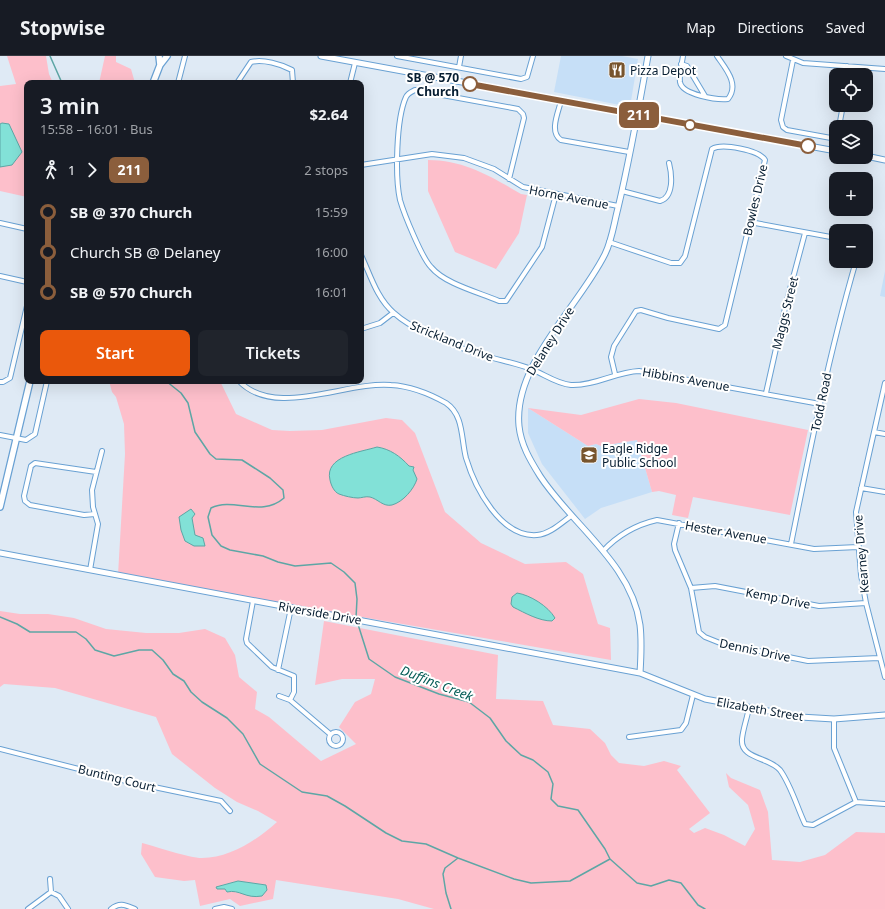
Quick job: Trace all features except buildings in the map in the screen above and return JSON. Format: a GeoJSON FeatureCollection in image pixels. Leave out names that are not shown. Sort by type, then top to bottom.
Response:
{"type":"FeatureCollection","features":[{"type":"Feature","properties":{"kind":"main road"},"geometry":{"type":"LineString","coordinates":[[159,56],[160,65]]}},
{"type":"Feature","properties":{"kind":"main road"},"geometry":{"type":"LineString","coordinates":[[154,80],[160,65],[167,56]]}},
{"type":"Feature","properties":{"kind":"main road"},"geometry":{"type":"LineString","coordinates":[[0,507],[29,384]]}},
{"type":"Feature","properties":{"kind":"street"},"geometry":{"type":"LineString","coordinates":[[179,80],[185,56]]}},
{"type":"Feature","properties":{"kind":"street"},"geometry":{"type":"LineString","coordinates":[[321,56],[829,150]]}},
{"type":"Feature","properties":{"kind":"street"},"geometry":{"type":"LineString","coordinates":[[397,56],[521,79],[527,77],[533,56]]}},
{"type":"Feature","properties":{"kind":"street"},"geometry":{"type":"LineString","coordinates":[[459,67],[461,56]]}},
{"type":"Feature","properties":{"kind":"street","name":"Delaney Drive"},"geometry":{"type":"LineString","coordinates":[[640,674],[642,640],[640,624],[635,605],[624,580],[603,551],[551,492],[528,457],[521,441],[518,408],[521,394],[531,369],[605,254],[622,191],[638,115],[648,56]]}},
{"type":"Feature","properties":{"kind":"street"},"geometry":{"type":"LineString","coordinates":[[683,56],[680,82],[684,90],[705,96],[725,99],[730,97],[732,84],[731,75],[717,56]]}},
{"type":"Feature","properties":{"kind":"street"},"geometry":{"type":"LineString","coordinates":[[786,56],[803,63],[885,69]]}},
{"type":"Feature","properties":{"kind":"street"},"geometry":{"type":"LineString","coordinates":[[793,60],[781,120],[783,127],[787,130],[829,138]]}},
{"type":"Feature","properties":{"kind":"street"},"geometry":{"type":"LineString","coordinates":[[239,80],[251,62],[256,61],[286,66],[292,70],[293,80]]}},
{"type":"Feature","properties":{"kind":"street"},"geometry":{"type":"LineString","coordinates":[[351,80],[355,63]]}},
{"type":"Feature","properties":{"kind":"street"},"geometry":{"type":"LineString","coordinates":[[682,64],[687,66],[705,96]]}},
{"type":"Feature","properties":{"kind":"street"},"geometry":{"type":"LineString","coordinates":[[509,179],[524,118],[523,114],[518,109],[422,91],[415,90],[409,93],[406,98],[399,130],[397,158],[399,192],[404,213],[429,266],[442,277],[499,301],[506,301],[511,296],[542,247],[556,194]]}},
{"type":"Feature","properties":{"kind":"street"},"geometry":{"type":"LineString","coordinates":[[561,101],[554,131],[556,136],[561,140],[629,152]]}},
{"type":"Feature","properties":{"kind":"street","name":"Bowles Drive"},"geometry":{"type":"LineString","coordinates":[[609,242],[671,263],[680,263],[685,256],[712,149],[717,146],[757,153],[762,155],[765,160],[724,325],[719,329],[668,318],[641,310],[636,311],[614,346],[611,357],[615,374]]}},
{"type":"Feature","properties":{"kind":"street","name":"Horne Avenue"},"geometry":{"type":"LineString","coordinates":[[364,164],[397,158],[432,154],[464,158],[494,169],[523,188],[618,206]]}},
{"type":"Feature","properties":{"kind":"street"},"geometry":{"type":"LineString","coordinates":[[873,157],[885,160]]}},
{"type":"Feature","properties":{"kind":"street"},"geometry":{"type":"LineString","coordinates":[[622,191],[660,201],[664,200],[667,196],[672,177],[669,163]]}},
{"type":"Feature","properties":{"kind":"street"},"geometry":{"type":"LineString","coordinates":[[750,222],[829,237]]}},
{"type":"Feature","properties":{"kind":"street"},"geometry":{"type":"LineString","coordinates":[[0,223],[24,228]]}},
{"type":"Feature","properties":{"kind":"street","name":"Maggs Street"},"geometry":{"type":"LineString","coordinates":[[766,393],[786,304],[805,233]]}},
{"type":"Feature","properties":{"kind":"street","name":"Strickland Drive"},"geometry":{"type":"LineString","coordinates":[[364,261],[381,297],[394,313],[407,323],[432,335],[481,354],[531,369]]}},
{"type":"Feature","properties":{"kind":"street","name":"Todd Road"},"geometry":{"type":"LineString","coordinates":[[791,544],[820,404],[841,313],[854,268]]}},
{"type":"Feature","properties":{"kind":"street"},"geometry":{"type":"LineString","coordinates":[[0,276],[24,281]]}},
{"type":"Feature","properties":{"kind":"street"},"geometry":{"type":"LineString","coordinates":[[364,328],[380,323],[394,313]]}},
{"type":"Feature","properties":{"kind":"street"},"geometry":{"type":"LineString","coordinates":[[0,382],[10,378],[24,319]]}},
{"type":"Feature","properties":{"kind":"street","name":"Hibbins Avenue"},"geometry":{"type":"LineString","coordinates":[[531,369],[560,382],[573,385],[615,374],[639,370],[820,404]]}},
{"type":"Feature","properties":{"kind":"street","name":"Kearney Drive"},"geometry":{"type":"LineString","coordinates":[[885,383],[856,512],[858,547],[866,603],[885,677]]}},
{"type":"Feature","properties":{"kind":"street"},"geometry":{"type":"LineString","coordinates":[[0,435],[16,439],[29,440],[35,434],[46,384]]}},
{"type":"Feature","properties":{"kind":"street"},"geometry":{"type":"LineString","coordinates":[[243,384],[253,392],[286,399],[377,384],[404,386],[420,392],[445,403],[456,414],[460,423],[466,458],[475,481],[498,517],[509,528],[525,535],[538,535],[550,531],[571,516]]}},
{"type":"Feature","properties":{"kind":"street"},"geometry":{"type":"LineString","coordinates":[[874,432],[885,434]]}},
{"type":"Feature","properties":{"kind":"street"},"geometry":{"type":"LineString","coordinates":[[90,570],[98,524],[92,499],[96,472],[102,451]]}},
{"type":"Feature","properties":{"kind":"street"},"geometry":{"type":"LineString","coordinates":[[95,514],[84,515],[30,504],[25,501],[24,496],[31,466],[36,463],[96,472]]}},
{"type":"Feature","properties":{"kind":"street"},"geometry":{"type":"LineString","coordinates":[[861,488],[885,492]]}},
{"type":"Feature","properties":{"kind":"street","name":"Hester Avenue"},"geometry":{"type":"LineString","coordinates":[[603,551],[620,535],[650,521],[657,520],[814,549],[858,547]]}},
{"type":"Feature","properties":{"kind":"street","name":"Dennis Drive"},"geometry":{"type":"LineString","coordinates":[[678,523],[674,544],[675,550],[691,588],[699,632],[705,637],[720,643],[813,661],[879,658]]}},
{"type":"Feature","properties":{"kind":"street","name":"Riverside Drive"},"geometry":{"type":"LineString","coordinates":[[0,553],[640,674]]}},
{"type":"Feature","properties":{"kind":"street","name":"Kemp Drive"},"geometry":{"type":"LineString","coordinates":[[691,588],[715,586],[819,606],[866,603]]}},
{"type":"Feature","properties":{"kind":"street"},"geometry":{"type":"LineString","coordinates":[[253,601],[246,639],[247,643],[272,667],[290,674],[295,679],[294,692],[290,700]]}},
{"type":"Feature","properties":{"kind":"street"},"geometry":{"type":"LineString","coordinates":[[278,670],[291,608]]}},
{"type":"Feature","properties":{"kind":"street","name":"Elizabeth Street"},"geometry":{"type":"LineString","coordinates":[[640,674],[662,681],[693,695],[749,708],[800,717],[834,719],[885,715]]}},
{"type":"Feature","properties":{"kind":"street"},"geometry":{"type":"LineString","coordinates":[[629,737],[681,730],[686,723],[693,695]]}},
{"type":"Feature","properties":{"kind":"street"},"geometry":{"type":"LineString","coordinates":[[279,696],[290,700],[330,734]]}},
{"type":"Feature","properties":{"kind":"street"},"geometry":{"type":"LineString","coordinates":[[749,708],[742,740],[744,749],[747,753],[772,763],[779,770],[805,824],[813,825],[856,802],[885,804]]}},
{"type":"Feature","properties":{"kind":"street"},"geometry":{"type":"LineString","coordinates":[[834,719],[834,748],[856,802]]}},
{"type":"Feature","properties":{"kind":"street","name":"Bunting Court"},"geometry":{"type":"LineString","coordinates":[[0,749],[130,782],[221,801],[230,811]]}},
{"type":"Feature","properties":{"kind":"street"},"geometry":{"type":"LineString","coordinates":[[50,879],[52,892]]}},
{"type":"Feature","properties":{"kind":"street"},"geometry":{"type":"LineString","coordinates":[[28,909],[52,892]]}},
{"type":"Feature","properties":{"kind":"street"},"geometry":{"type":"LineString","coordinates":[[52,892],[59,896],[68,909]]}},
{"type":"Feature","properties":{"kind":"street"},"geometry":{"type":"LineString","coordinates":[[111,909],[116,905],[124,904],[135,909]]}},
{"type":"Feature","properties":{"kind":"street"},"geometry":{"type":"LineString","coordinates":[[215,909],[224,907],[232,909]]}},
{"type":"Feature","properties":{"kind":"shaded area"},"geometry":{"type":"Polygon","coordinates":[[[7,56],[46,56],[49,74],[52,80],[24,80],[24,196],[0,191],[0,86],[16,84],[7,56]]]}},
{"type":"Feature","properties":{"kind":"shaded area"},"geometry":{"type":"Polygon","coordinates":[[[105,56],[116,56],[116,62],[131,69],[134,80],[100,80],[105,56]]]}},
{"type":"Feature","properties":{"kind":"shaded area"},"geometry":{"type":"Polygon","coordinates":[[[561,56],[622,56],[638,59],[630,107],[554,92],[561,56]]]}},
{"type":"Feature","properties":{"kind":"shaded area"},"geometry":{"type":"Polygon","coordinates":[[[0,124],[9,124],[22,152],[12,165],[0,167],[0,124]]]}},
{"type":"Feature","properties":{"kind":"shaded area"},"geometry":{"type":"Polygon","coordinates":[[[428,160],[466,166],[521,194],[527,195],[519,233],[496,269],[455,252],[428,191],[428,160]]]}},
{"type":"Feature","properties":{"kind":"shaded area"},"geometry":{"type":"Polygon","coordinates":[[[885,271],[885,297],[880,296],[885,271]]]}},
{"type":"Feature","properties":{"kind":"shaded area"},"geometry":{"type":"Polygon","coordinates":[[[110,384],[221,384],[236,414],[272,430],[322,430],[386,418],[402,420],[415,433],[445,512],[481,543],[525,564],[566,562],[583,574],[598,624],[610,628],[611,660],[118,575],[125,454],[124,424],[116,397],[112,392],[110,384]]]}},
{"type":"Feature","properties":{"kind":"shaded area"},"geometry":{"type":"Polygon","coordinates":[[[639,399],[676,403],[808,430],[790,515],[693,497],[688,518],[672,515],[676,495],[659,491],[652,492],[637,440],[601,446],[596,444],[588,446],[528,408],[581,415],[639,399]]]}},
{"type":"Feature","properties":{"kind":"shaded area","name":"Eagle Ridge Public School"},"geometry":{"type":"Polygon","coordinates":[[[528,408],[588,446],[596,444],[601,446],[637,440],[652,492],[601,508],[585,519],[542,464],[528,433],[528,408]]]}},
{"type":"Feature","properties":{"kind":"shaded area"},"geometry":{"type":"Polygon","coordinates":[[[377,447],[390,451],[409,466],[414,467],[413,470],[417,479],[408,495],[400,501],[389,505],[383,504],[370,497],[354,498],[337,493],[330,480],[330,472],[333,465],[345,456],[377,447]]]}},
{"type":"Feature","properties":{"kind":"shaded area"},"geometry":{"type":"Polygon","coordinates":[[[191,509],[195,514],[192,518],[195,535],[203,538],[205,546],[194,546],[185,541],[181,530],[179,517],[191,509]]]}},
{"type":"Feature","properties":{"kind":"shaded area"},"geometry":{"type":"Polygon","coordinates":[[[517,593],[538,602],[548,609],[555,618],[552,621],[542,620],[513,607],[511,604],[512,597],[517,593]]]}},
{"type":"Feature","properties":{"kind":"shaded area"},"geometry":{"type":"Polygon","coordinates":[[[0,611],[20,614],[48,614],[74,618],[106,629],[146,633],[179,633],[205,629],[225,638],[235,655],[239,677],[257,692],[255,709],[269,717],[321,761],[356,744],[339,727],[355,702],[371,694],[375,679],[342,679],[315,685],[324,621],[498,655],[496,699],[543,701],[553,725],[590,729],[605,743],[611,755],[619,763],[644,766],[664,761],[681,766],[677,770],[710,813],[689,829],[694,833],[705,828],[724,835],[745,846],[755,829],[748,805],[729,787],[726,773],[731,778],[760,790],[768,812],[772,860],[800,862],[825,855],[856,832],[885,833],[885,909],[434,909],[398,899],[276,880],[273,899],[240,906],[230,899],[200,906],[195,880],[184,881],[155,877],[141,854],[142,843],[196,858],[212,857],[223,855],[242,847],[261,835],[277,822],[258,811],[237,802],[215,788],[172,754],[156,717],[55,688],[4,684],[0,687],[0,611]],[[238,881],[222,885],[227,892],[233,891],[238,893],[266,885],[238,881]]]}},
{"type":"Feature","properties":{"kind":"shaded area"},"geometry":{"type":"Polygon","coordinates":[[[238,881],[266,885],[267,890],[262,896],[256,897],[232,891],[227,892],[225,889],[217,889],[216,887],[238,881]]]}},
{"type":"Feature","properties":{"kind":"waterway","name":"Duffins Creek"},"geometry":{"type":"LineString","coordinates":[[50,56],[61,80]]}},
{"type":"Feature","properties":{"kind":"waterway","name":"Duffins Creek"},"geometry":{"type":"LineString","coordinates":[[170,384],[181,393],[188,403],[195,432],[210,454],[216,459],[242,460],[270,478],[283,490],[284,498],[275,504],[257,507],[220,505],[211,508],[208,517],[212,535],[221,546],[230,550],[263,556],[278,562],[295,566],[331,563],[344,572],[355,583],[357,599],[356,618],[369,659],[395,677],[439,694],[469,702],[490,718],[506,741],[521,755],[533,760],[548,772],[553,784],[551,799],[558,806],[578,810],[605,849],[610,859],[637,883],[651,886],[669,880],[681,883],[698,905],[705,909]]}},
{"type":"Feature","properties":{"kind":"waterway"},"geometry":{"type":"LineString","coordinates":[[0,617],[17,624],[30,632],[76,632],[86,639],[95,650],[114,656],[139,650],[152,650],[163,660],[173,674],[184,681],[191,692],[202,702],[227,718],[243,734],[260,764],[302,792],[327,796],[386,833],[402,841],[426,844],[514,879],[531,883],[570,881],[610,859]]}},
{"type":"Feature","properties":{"kind":"waterway"},"geometry":{"type":"LineString","coordinates":[[451,909],[446,893],[443,874],[445,868],[458,858]]}},
{"type":"Feature","properties":{"kind":"bus line","name":"211"},"geometry":{"type":"LineString","coordinates":[[470,84],[808,146]]}},
{"type":"Feature","properties":{"kind":"place","name":"Pizza Depot"},"geometry":{"type":"Point","coordinates":[617,70]}},
{"type":"Feature","properties":{"kind":"place","name":"SB @ 570 Church"},"geometry":{"type":"Point","coordinates":[470,84]}},
{"type":"Feature","properties":{"kind":"place","name":"Eagle Ridge Public School"},"geometry":{"type":"Point","coordinates":[589,455]}}]}
